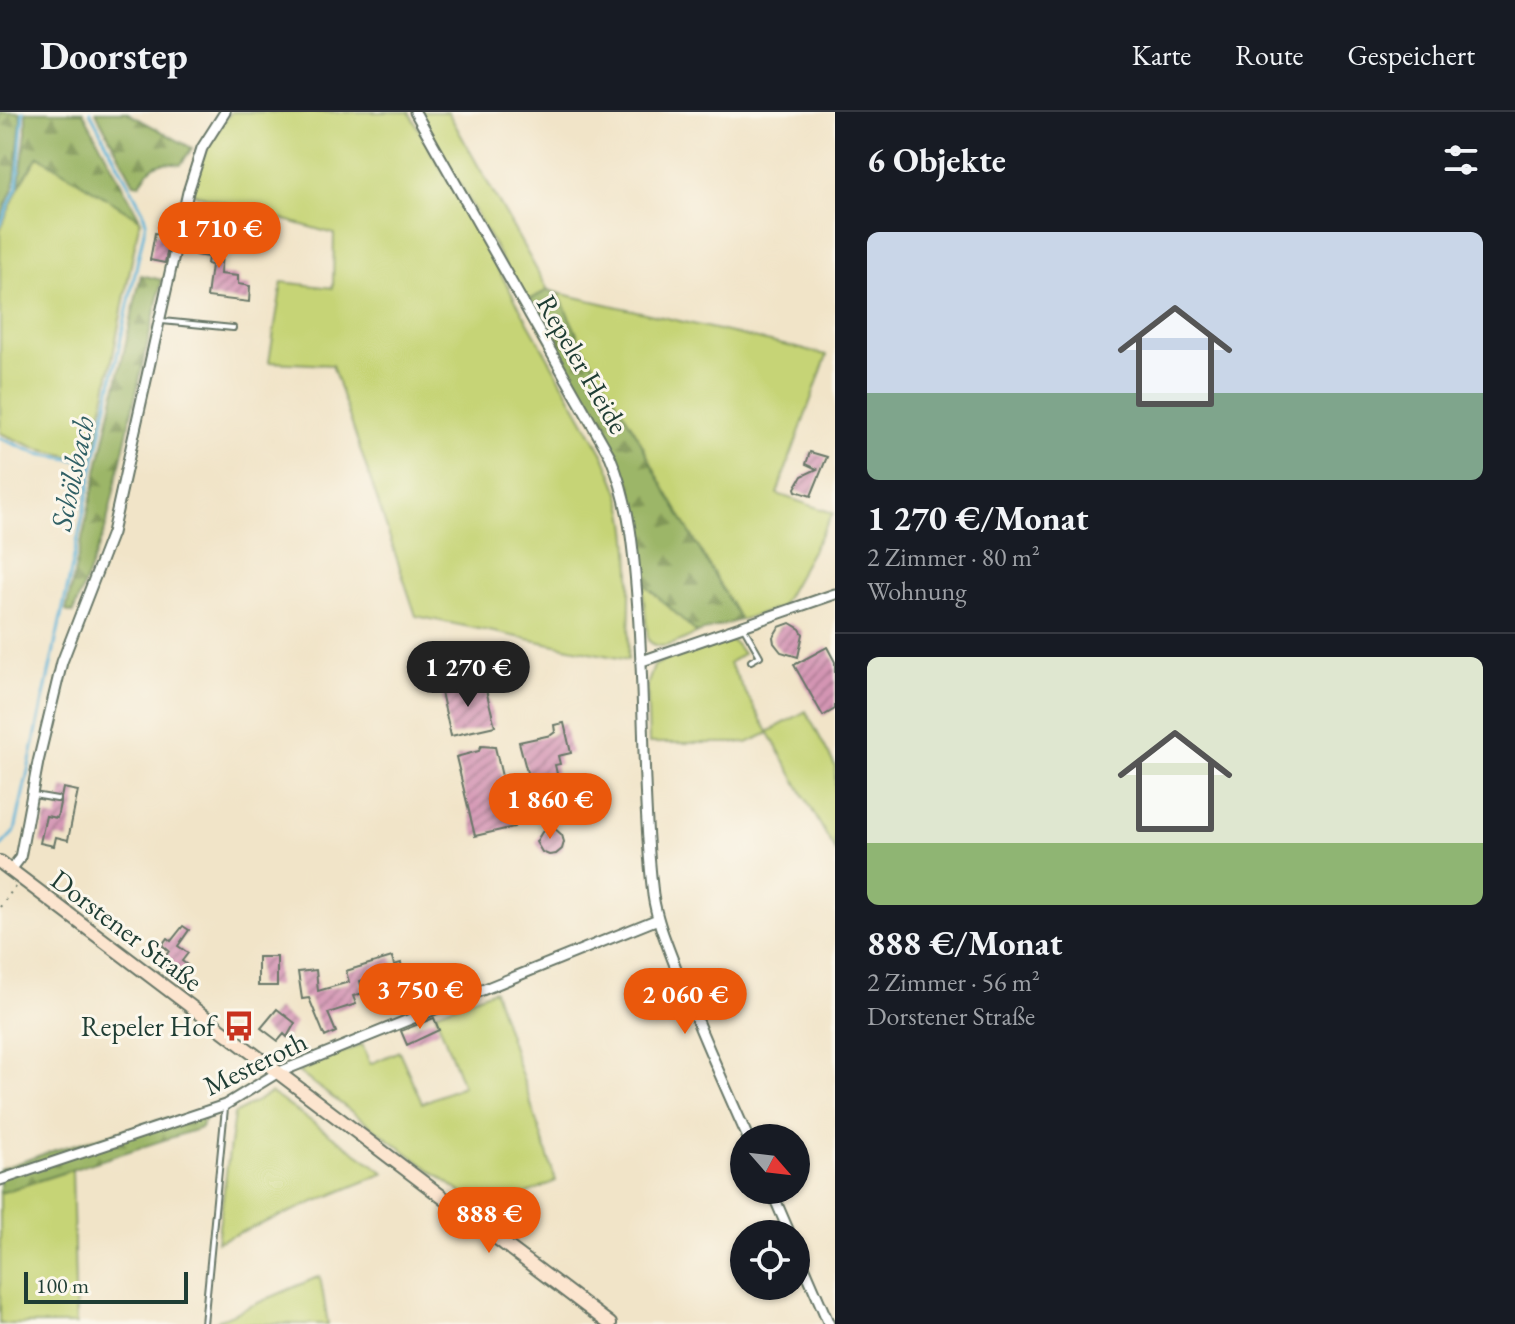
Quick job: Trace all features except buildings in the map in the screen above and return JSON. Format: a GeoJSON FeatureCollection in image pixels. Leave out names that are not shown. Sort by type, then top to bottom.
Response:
{"type":"FeatureCollection","features":[{"type":"Feature","properties":{"kind":"main road","name":"Dorstener Straße"},"geometry":{"type":"LineString","coordinates":[[10,871],[610,1324]]}},
{"type":"Feature","properties":{"kind":"street"},"geometry":{"type":"LineString","coordinates":[[10,871],[20,858],[62,662],[112,533],[192,177],[202,148],[225,112]]}},
{"type":"Feature","properties":{"kind":"street","name":"Repeler Heide"},"geometry":{"type":"LineString","coordinates":[[415,112],[610,456],[622,484],[629,512],[642,661],[649,828],[658,919],[702,1035],[742,1124]]}},
{"type":"Feature","properties":{"kind":"street"},"geometry":{"type":"LineString","coordinates":[[642,661],[835,594]]}},
{"type":"Feature","properties":{"kind":"street","name":"Mesteroth"},"geometry":{"type":"LineString","coordinates":[[0,1180],[225,1105],[277,1073],[658,919]]}},
{"type":"Feature","properties":{"kind":"street"},"geometry":{"type":"LineString","coordinates":[[810,1280],[829,1324]]}},
{"type":"Feature","properties":{"kind":"lane"},"geometry":{"type":"LineString","coordinates":[[160,320],[233,328]]}},
{"type":"Feature","properties":{"kind":"lane"},"geometry":{"type":"LineString","coordinates":[[743,626],[760,656],[751,661]]}},
{"type":"Feature","properties":{"kind":"lane"},"geometry":{"type":"LineString","coordinates":[[32,794],[57,799]]}},
{"type":"Feature","properties":{"kind":"lane"},"geometry":{"type":"LineString","coordinates":[[204,1324],[225,1105]]}},
{"type":"Feature","properties":{"kind":"path"},"geometry":{"type":"LineString","coordinates":[[0,907],[10,871]]}},
{"type":"Feature","properties":{"kind":"green space"},"geometry":{"type":"Polygon","coordinates":[[[0,112],[20,112],[21,120],[14,186],[0,220],[0,112]]]}},
{"type":"Feature","properties":{"kind":"green space"},"geometry":{"type":"Polygon","coordinates":[[[26,112],[83,112],[140,219],[38,156],[19,187],[26,112]]]}},
{"type":"Feature","properties":{"kind":"green space"},"geometry":{"type":"Polygon","coordinates":[[[96,112],[126,112],[192,148],[181,164],[167,162],[156,165],[140,184],[134,183],[96,112]]]}},
{"type":"Feature","properties":{"kind":"green space"},"geometry":{"type":"Polygon","coordinates":[[[231,112],[409,112],[605,458],[615,483],[628,537],[628,660],[416,616],[332,365],[269,362],[282,282],[333,288],[334,234],[188,192],[207,147],[231,112]]]}},
{"type":"Feature","properties":{"kind":"green space"},"geometry":{"type":"Polygon","coordinates":[[[420,112],[448,112],[548,290],[525,302],[420,112]]]}},
{"type":"Feature","properties":{"kind":"green space"},"geometry":{"type":"Polygon","coordinates":[[[38,156],[140,219],[92,461],[38,449],[0,433],[0,230],[19,187],[38,156]]]}},
{"type":"Feature","properties":{"kind":"green space"},"geometry":{"type":"Polygon","coordinates":[[[141,275],[162,280],[105,530],[73,613],[66,611],[141,275]]]}},
{"type":"Feature","properties":{"kind":"green space"},"geometry":{"type":"Polygon","coordinates":[[[548,290],[558,293],[583,347],[636,433],[740,620],[697,633],[642,582],[637,525],[629,487],[612,451],[525,302],[548,290]]]}},
{"type":"Feature","properties":{"kind":"green space"},"geometry":{"type":"Polygon","coordinates":[[[558,293],[827,355],[777,494],[833,513],[780,608],[740,620],[636,433],[583,347],[558,293]]]}},
{"type":"Feature","properties":{"kind":"green space"},"geometry":{"type":"Polygon","coordinates":[[[642,582],[697,633],[665,646],[648,640],[642,582]]]}},
{"type":"Feature","properties":{"kind":"green space"},"geometry":{"type":"Polygon","coordinates":[[[727,639],[735,643],[743,654],[729,663],[768,732],[806,711],[835,766],[835,851],[769,733],[747,743],[649,743],[647,686],[654,666],[679,652],[727,639]]]}},
{"type":"Feature","properties":{"kind":"green space"},"geometry":{"type":"Polygon","coordinates":[[[494,990],[556,1181],[486,1211],[298,1072],[362,1044],[370,1064],[399,1051],[422,1103],[463,1086],[435,1013],[494,990]]]}},
{"type":"Feature","properties":{"kind":"green space"},"geometry":{"type":"Polygon","coordinates":[[[271,1093],[385,1173],[217,1242],[234,1114],[271,1093]]]}},
{"type":"Feature","properties":{"kind":"green space"},"geometry":{"type":"Polygon","coordinates":[[[163,1119],[205,1119],[201,1128],[0,1193],[0,1169],[163,1119]]]}},
{"type":"Feature","properties":{"kind":"green space"},"geometry":{"type":"Polygon","coordinates":[[[72,1170],[76,1324],[0,1324],[0,1193],[72,1170]]]}},
{"type":"Feature","properties":{"kind":"green space"},"geometry":{"type":"Polygon","coordinates":[[[320,1276],[328,1324],[213,1324],[214,1322],[320,1276]]]}},
{"type":"Feature","properties":{"kind":"waterway"},"geometry":{"type":"LineString","coordinates":[[0,225],[17,187],[23,112]]}},
{"type":"Feature","properties":{"kind":"waterway","name":"Schölsbach"},"geometry":{"type":"LineString","coordinates":[[0,847],[15,831],[146,222],[90,112]]}},
{"type":"Feature","properties":{"kind":"waterway"},"geometry":{"type":"LineString","coordinates":[[0,438],[38,454],[77,460],[93,467]]}},
{"type":"Feature","properties":{"kind":"place","name":"Repeler Hof"},"geometry":{"type":"Point","coordinates":[239,1026]}}]}
